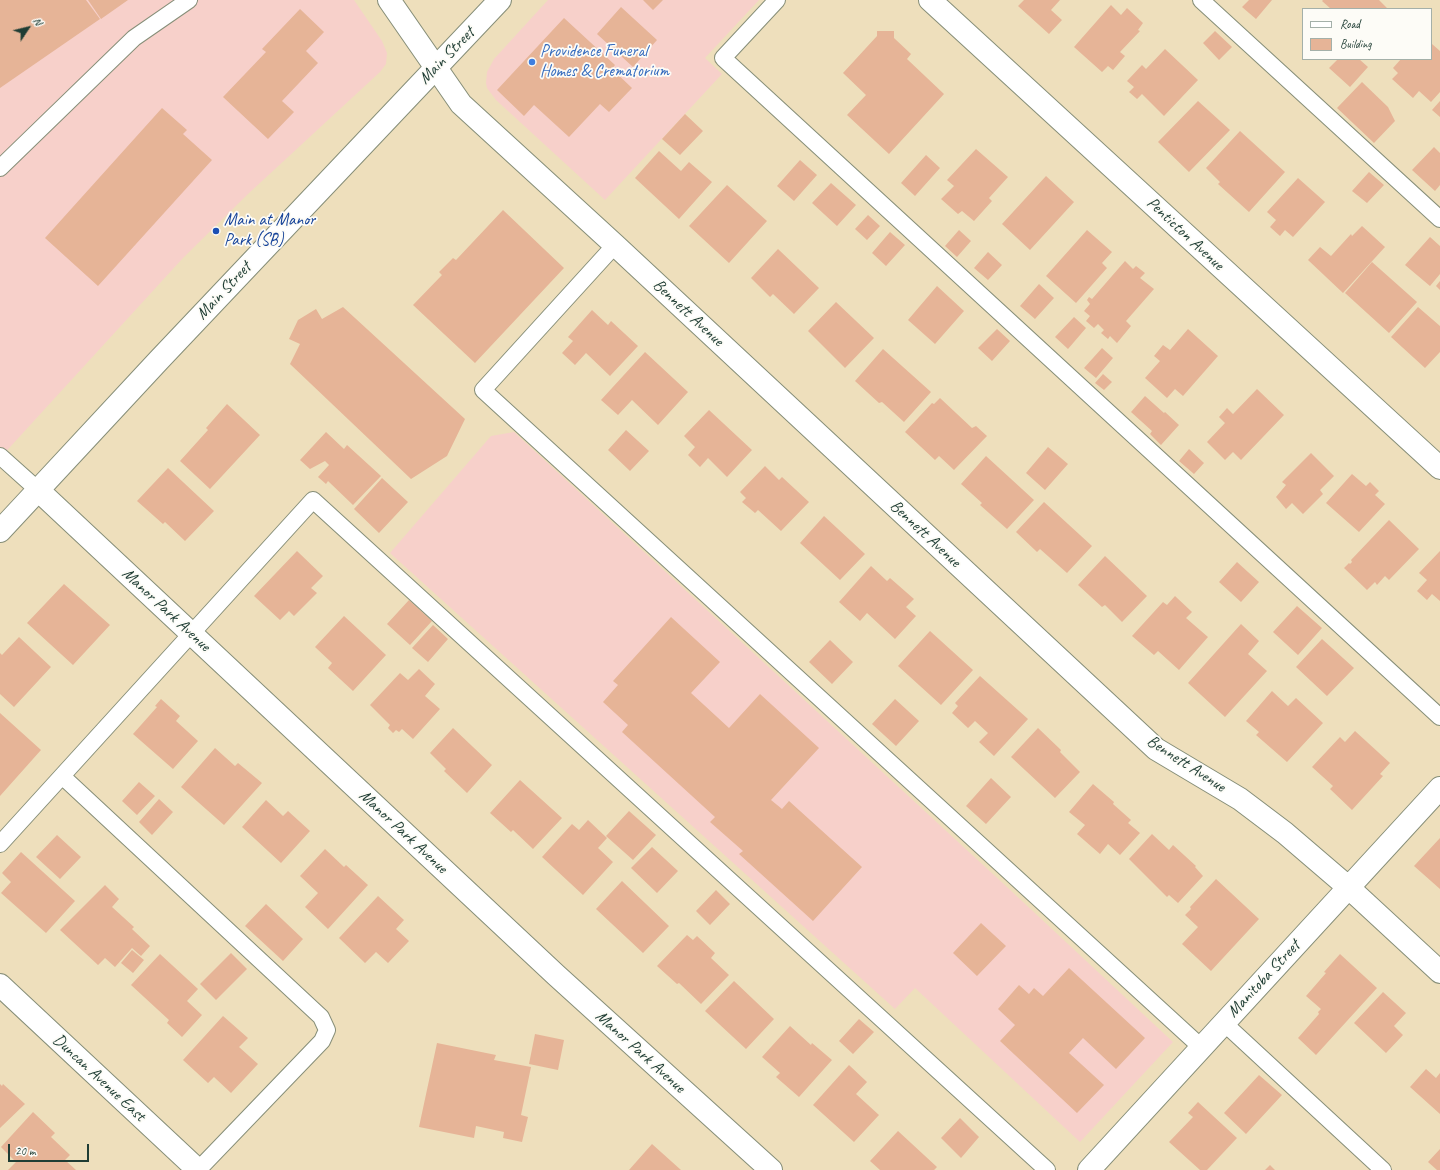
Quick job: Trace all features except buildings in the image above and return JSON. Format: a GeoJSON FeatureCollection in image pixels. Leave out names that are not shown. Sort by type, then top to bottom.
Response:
{"type":"FeatureCollection","features":[{"type":"Feature","properties":{"kind":"street","name":"Bennett Avenue"},"geometry":{"type":"LineString","coordinates":[[390,0],[461,104],[1156,749],[1240,799],[1285,833],[1440,972]]}},
{"type":"Feature","properties":{"kind":"street","name":"Main Street"},"geometry":{"type":"LineString","coordinates":[[0,531],[500,0]]}},
{"type":"Feature","properties":{"kind":"street","name":"Penticton Avenue"},"geometry":{"type":"LineString","coordinates":[[930,0],[1440,468]]}},
{"type":"Feature","properties":{"kind":"street","name":"Manor Park Avenue"},"geometry":{"type":"LineString","coordinates":[[38,490],[556,975],[771,1170]]}},
{"type":"Feature","properties":{"kind":"street","name":"Manitoba Street"},"geometry":{"type":"LineString","coordinates":[[1097,1167],[1201,1047],[1440,788]]}},
{"type":"Feature","properties":{"kind":"street","name":"Duncan Avenue East"},"geometry":{"type":"LineString","coordinates":[[0,985],[198,1170]]}},
{"type":"Feature","properties":{"kind":"lane"},"geometry":{"type":"LineString","coordinates":[[0,168],[134,38],[189,0]]}},
{"type":"Feature","properties":{"kind":"lane"},"geometry":{"type":"LineString","coordinates":[[777,0],[723,58],[1440,717]]}},
{"type":"Feature","properties":{"kind":"lane"},"geometry":{"type":"LineString","coordinates":[[1201,0],[1440,219]]}},
{"type":"Feature","properties":{"kind":"lane"},"geometry":{"type":"LineString","coordinates":[[614,245],[483,390],[1201,1047]]}},
{"type":"Feature","properties":{"kind":"lane"},"geometry":{"type":"LineString","coordinates":[[0,456],[38,490]]}},
{"type":"Feature","properties":{"kind":"lane"},"geometry":{"type":"LineString","coordinates":[[0,844],[313,500],[1047,1170]]}},
{"type":"Feature","properties":{"kind":"lane"},"geometry":{"type":"LineString","coordinates":[[62,776],[321,1017],[328,1030],[322,1041],[198,1170]]}},
{"type":"Feature","properties":{"kind":"lane"},"geometry":{"type":"LineString","coordinates":[[1224,1023],[1383,1170]]}},
{"type":"Feature","properties":{"kind":"shaded area"},"geometry":{"type":"Polygon","coordinates":[[[0,0],[354,0],[382,41],[387,53],[386,64],[380,72],[248,194],[183,258],[0,458],[0,0]]]}},
{"type":"Feature","properties":{"kind":"shaded area"},"geometry":{"type":"Polygon","coordinates":[[[548,0],[759,0],[705,58],[722,74],[605,200],[496,100],[487,88],[487,72],[494,59],[548,0]]]}},
{"type":"Feature","properties":{"kind":"shaded area"},"geometry":{"type":"Polygon","coordinates":[[[514,432],[1173,1042],[1080,1142],[915,988],[895,1009],[390,553],[491,436],[514,432]]]}},
{"type":"Feature","properties":{"kind":"place","name":"Providence Funeral Homes & Crematorium"},"geometry":{"type":"Point","coordinates":[532,62]}},
{"type":"Feature","properties":{"kind":"place","name":"Main at Manor Park (SB)"},"geometry":{"type":"Point","coordinates":[216,231]}}]}
